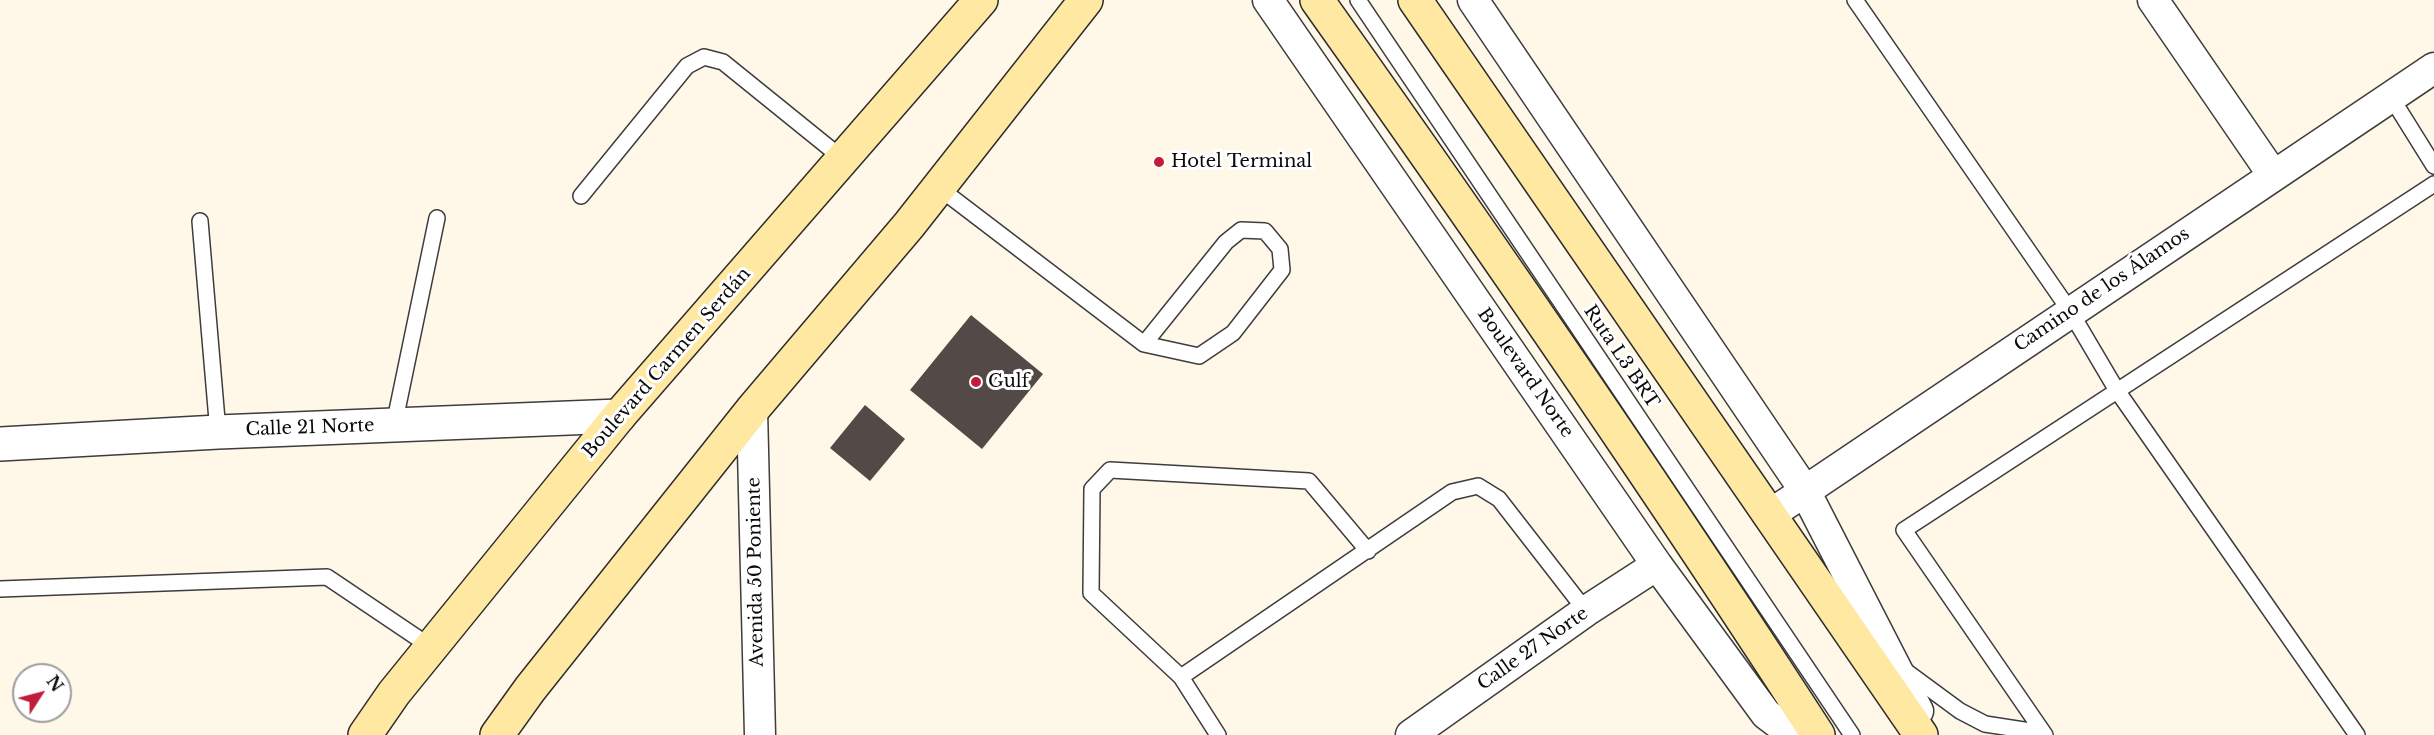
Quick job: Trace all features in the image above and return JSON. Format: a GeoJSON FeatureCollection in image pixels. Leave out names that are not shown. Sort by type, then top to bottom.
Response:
{"type":"FeatureCollection","features":[{"type":"Feature","properties":{"kind":"main road","name":"Boulevard Carmen Serdán"},"geometry":{"type":"LineString","coordinates":[[364,735],[431,647],[619,416],[981,0]]}},
{"type":"Feature","properties":{"kind":"main road"},"geometry":{"type":"LineString","coordinates":[[1317,0],[1448,184],[1700,552],[1818,735]]}},
{"type":"Feature","properties":{"kind":"main road"},"geometry":{"type":"LineString","coordinates":[[1415,0],[1921,735]]}},
{"type":"Feature","properties":{"kind":"main road"},"geometry":{"type":"LineString","coordinates":[[497,735],[530,689],[752,410],[938,187],[1076,12]]}},
{"type":"Feature","properties":{"kind":"street"},"geometry":{"type":"LineString","coordinates":[[1076,12],[1105,0]]}},
{"type":"Feature","properties":{"kind":"street","name":"Boulevard Norte"},"geometry":{"type":"LineString","coordinates":[[1268,0],[1657,565],[1766,714],[1794,735]]}},
{"type":"Feature","properties":{"kind":"street"},"geometry":{"type":"LineString","coordinates":[[1473,0],[1805,491],[1931,735]]}},
{"type":"Feature","properties":{"kind":"street"},"geometry":{"type":"LineString","coordinates":[[2153,0],[2273,175]]}},
{"type":"Feature","properties":{"kind":"street","name":"Camino de los Álamos"},"geometry":{"type":"LineString","coordinates":[[1771,514],[2434,68]]}},
{"type":"Feature","properties":{"kind":"street","name":"Avenida 50 Poniente"},"geometry":{"type":"LineString","coordinates":[[752,410],[760,735]]}},
{"type":"Feature","properties":{"kind":"street","name":"Calle 21 Norte"},"geometry":{"type":"LineString","coordinates":[[0,444],[218,432],[619,416]]}},
{"type":"Feature","properties":{"kind":"street","name":"Calle 27 Norte"},"geometry":{"type":"LineString","coordinates":[[1411,735],[1586,611],[1657,565]]}},
{"type":"Feature","properties":{"kind":"lane","name":"Ruta L3 BRT"},"geometry":{"type":"LineString","coordinates":[[1358,0],[1852,735]]}},
{"type":"Feature","properties":{"kind":"lane"},"geometry":{"type":"LineString","coordinates":[[1855,0],[2070,311],[2116,389],[2357,735]]}},
{"type":"Feature","properties":{"kind":"lane"},"geometry":{"type":"LineString","coordinates":[[581,196],[687,66],[705,57],[723,62],[843,159]]}},
{"type":"Feature","properties":{"kind":"lane"},"geometry":{"type":"LineString","coordinates":[[2391,97],[2434,166]]}},
{"type":"Feature","properties":{"kind":"lane"},"geometry":{"type":"LineString","coordinates":[[2044,734],[1904,530],[2116,389],[2434,184]]}},
{"type":"Feature","properties":{"kind":"lane"},"geometry":{"type":"LineString","coordinates":[[938,187],[1144,344],[1199,356],[1233,333],[1282,270],[1280,249],[1265,231],[1241,230],[1226,242],[1144,344]]}},
{"type":"Feature","properties":{"kind":"lane"},"geometry":{"type":"LineString","coordinates":[[394,425],[437,218]]}},
{"type":"Feature","properties":{"kind":"lane"},"geometry":{"type":"LineString","coordinates":[[200,221],[218,432]]}},
{"type":"Feature","properties":{"kind":"lane"},"geometry":{"type":"LineString","coordinates":[[1218,735],[1181,677],[1091,593],[1092,489],[1110,470],[1309,481],[1368,551]]}},
{"type":"Feature","properties":{"kind":"lane"},"geometry":{"type":"LineString","coordinates":[[1181,677],[1452,492],[1478,486],[1499,499],[1586,611]]}},
{"type":"Feature","properties":{"kind":"lane"},"geometry":{"type":"LineString","coordinates":[[0,589],[327,577],[431,647]]}},
{"type":"Feature","properties":{"kind":"lane"},"geometry":{"type":"LineString","coordinates":[[1861,648],[1892,660],[1927,689],[1985,724],[2044,734]]}},
{"type":"Feature","properties":{"kind":"building","name":"Gulf"},"geometry":{"type":"Polygon","coordinates":[[[971,315],[1043,374],[982,449],[910,390],[971,315]]]}},
{"type":"Feature","properties":{"kind":"building"},"geometry":{"type":"Polygon","coordinates":[[[865,405],[905,439],[870,481],[830,448],[865,405]]]}},
{"type":"Feature","properties":{"kind":"place","name":"Hotel Terminal"},"geometry":{"type":"Point","coordinates":[1159,162]}},
{"type":"Feature","properties":{"kind":"place","name":"Gulf"},"geometry":{"type":"Point","coordinates":[976,382]}}]}
